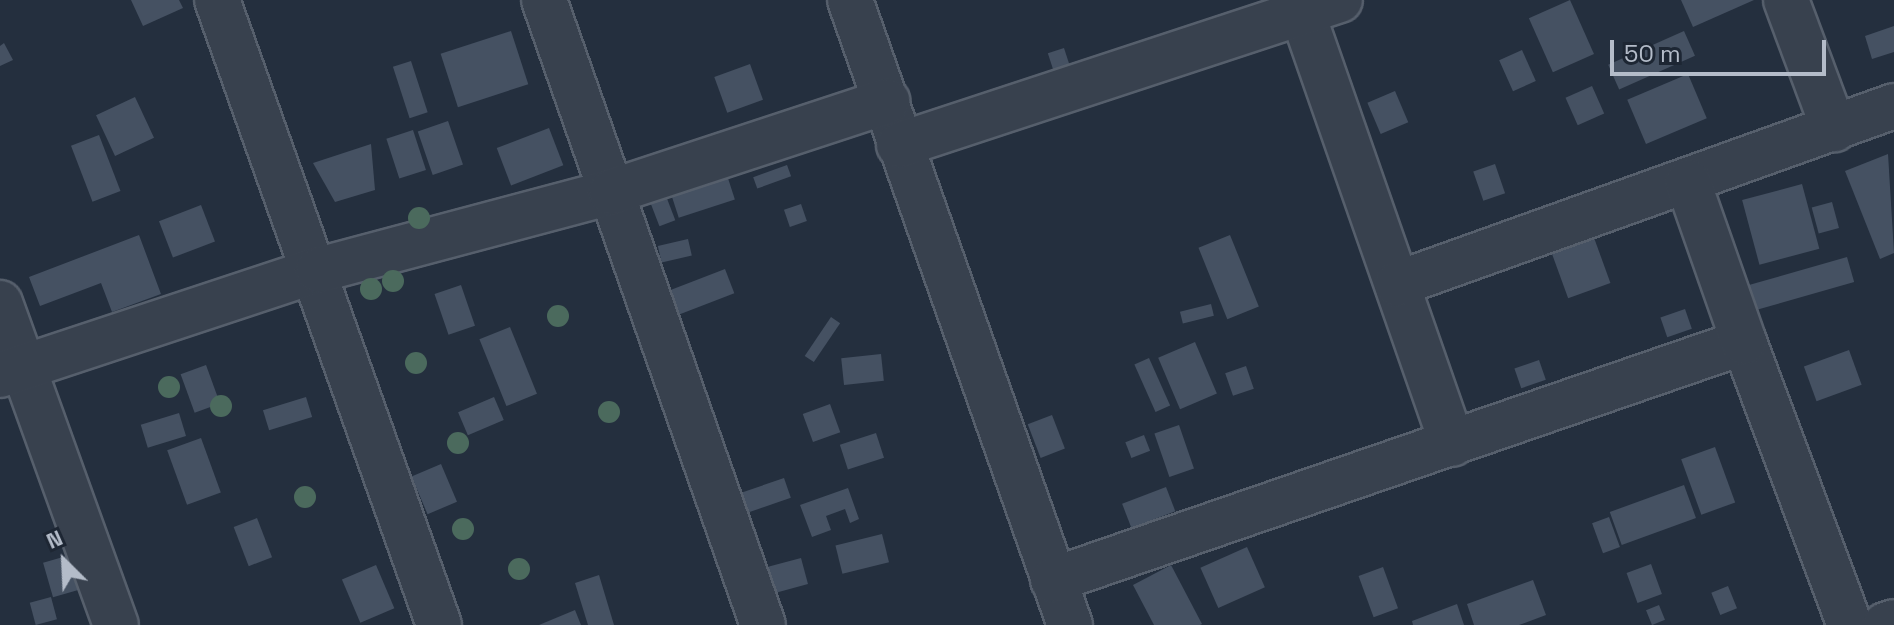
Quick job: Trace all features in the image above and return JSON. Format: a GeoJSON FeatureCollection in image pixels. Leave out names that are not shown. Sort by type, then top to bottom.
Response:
{"type":"FeatureCollection","features":[{"type":"Feature","properties":{"kind":"street"},"geometry":{"type":"LineString","coordinates":[[217,0],[318,270],[439,625]]}},
{"type":"Feature","properties":{"kind":"street"},"geometry":{"type":"LineString","coordinates":[[544,0],[763,625]]}},
{"type":"Feature","properties":{"kind":"street"},"geometry":{"type":"LineString","coordinates":[[850,0],[1070,625]]}},
{"type":"Feature","properties":{"kind":"street"},"geometry":{"type":"LineString","coordinates":[[1786,0],[1834,129]]}},
{"type":"Feature","properties":{"kind":"street"},"geometry":{"type":"LineString","coordinates":[[899,145],[1322,7],[1397,284],[1452,444]]}},
{"type":"Feature","properties":{"kind":"street"},"geometry":{"type":"LineString","coordinates":[[12,372],[318,270],[611,192],[887,101]]}},
{"type":"Feature","properties":{"kind":"street"},"geometry":{"type":"LineString","coordinates":[[1397,284],[1894,106]]}},
{"type":"Feature","properties":{"kind":"street"},"geometry":{"type":"LineString","coordinates":[[1688,182],[1850,625]]}},
{"type":"Feature","properties":{"kind":"street"},"geometry":{"type":"LineString","coordinates":[[0,303],[12,372],[116,625]]}},
{"type":"Feature","properties":{"kind":"street"},"geometry":{"type":"LineString","coordinates":[[1053,580],[1744,342]]}},
{"type":"Feature","properties":{"kind":"street"},"geometry":{"type":"LineString","coordinates":[[1885,625],[1894,622]]}},
{"type":"Feature","properties":{"kind":"building"},"geometry":{"type":"Polygon","coordinates":[[[131,0],[179,0],[183,8],[143,26],[131,0]]]}},
{"type":"Feature","properties":{"kind":"building"},"geometry":{"type":"Polygon","coordinates":[[[1570,0],[1594,54],[1553,72],[1529,18],[1570,0]]]}},
{"type":"Feature","properties":{"kind":"building"},"geometry":{"type":"Polygon","coordinates":[[[1681,0],[1754,0],[1693,27],[1681,0]]]}},
{"type":"Feature","properties":{"kind":"building"},"geometry":{"type":"Polygon","coordinates":[[[1894,26],[1894,52],[1872,59],[1865,36],[1894,26]]]}},
{"type":"Feature","properties":{"kind":"building"},"geometry":{"type":"Polygon","coordinates":[[[511,31],[528,84],[458,107],[441,54],[511,31]]]}},
{"type":"Feature","properties":{"kind":"building"},"geometry":{"type":"Polygon","coordinates":[[[1684,31],[1695,56],[1619,89],[1608,65],[1684,31]]]}},
{"type":"Feature","properties":{"kind":"building"},"geometry":{"type":"Polygon","coordinates":[[[4,43],[13,60],[0,66],[0,46],[4,43]]]}},
{"type":"Feature","properties":{"kind":"building"},"geometry":{"type":"Polygon","coordinates":[[[1064,48],[1070,66],[1054,71],[1048,53],[1064,48]]]}},
{"type":"Feature","properties":{"kind":"building"},"geometry":{"type":"Polygon","coordinates":[[[1522,50],[1536,81],[1513,91],[1499,60],[1522,50]]]}},
{"type":"Feature","properties":{"kind":"building"},"geometry":{"type":"Polygon","coordinates":[[[411,61],[428,112],[410,118],[393,67],[411,61]]]}},
{"type":"Feature","properties":{"kind":"building"},"geometry":{"type":"Polygon","coordinates":[[[750,64],[763,100],[727,113],[714,77],[750,64]]]}},
{"type":"Feature","properties":{"kind":"building"},"geometry":{"type":"Polygon","coordinates":[[[1688,74],[1707,118],[1646,144],[1627,100],[1688,74]]]}},
{"type":"Feature","properties":{"kind":"building"},"geometry":{"type":"Polygon","coordinates":[[[1592,86],[1604,113],[1578,125],[1566,98],[1592,86]]]}},
{"type":"Feature","properties":{"kind":"building"},"geometry":{"type":"Polygon","coordinates":[[[1395,91],[1408,122],[1381,134],[1367,103],[1395,91]]]}},
{"type":"Feature","properties":{"kind":"building"},"geometry":{"type":"Polygon","coordinates":[[[135,97],[154,138],[115,156],[96,115],[135,97]]]}},
{"type":"Feature","properties":{"kind":"building"},"geometry":{"type":"Polygon","coordinates":[[[448,121],[463,164],[433,175],[418,131],[448,121]]]}},
{"type":"Feature","properties":{"kind":"building"},"geometry":{"type":"Polygon","coordinates":[[[549,128],[563,165],[511,185],[497,148],[549,128]]]}},
{"type":"Feature","properties":{"kind":"building"},"geometry":{"type":"Polygon","coordinates":[[[413,130],[426,170],[399,179],[386,139],[413,130]]]}},
{"type":"Feature","properties":{"kind":"building"},"geometry":{"type":"Polygon","coordinates":[[[99,135],[121,191],[92,202],[71,146],[99,135]]]}},
{"type":"Feature","properties":{"kind":"building"},"geometry":{"type":"Polygon","coordinates":[[[371,144],[375,190],[335,202],[313,163],[371,144]]]}},
{"type":"Feature","properties":{"kind":"building"},"geometry":{"type":"Polygon","coordinates":[[[1888,154],[1894,253],[1880,259],[1845,171],[1888,154]]]}},
{"type":"Feature","properties":{"kind":"building"},"geometry":{"type":"Polygon","coordinates":[[[1495,164],[1505,193],[1483,201],[1473,171],[1495,164]]]}},
{"type":"Feature","properties":{"kind":"building"},"geometry":{"type":"Polygon","coordinates":[[[787,165],[791,176],[757,189],[753,177],[787,165]]]}},
{"type":"Feature","properties":{"kind":"building"},"geometry":{"type":"Polygon","coordinates":[[[725,169],[735,199],[679,218],[669,187],[725,169]]]}},
{"type":"Feature","properties":{"kind":"building"},"geometry":{"type":"Polygon","coordinates":[[[1802,184],[1819,249],[1759,265],[1742,200],[1802,184]]]}},
{"type":"Feature","properties":{"kind":"building"},"geometry":{"type":"Polygon","coordinates":[[[666,196],[675,220],[659,226],[650,202],[666,196]]]}},
{"type":"Feature","properties":{"kind":"building"},"geometry":{"type":"Polygon","coordinates":[[[1832,202],[1839,228],[1819,234],[1812,207],[1832,202]]]}},
{"type":"Feature","properties":{"kind":"building"},"geometry":{"type":"Polygon","coordinates":[[[801,204],[807,221],[790,227],[784,210],[801,204]]]}},
{"type":"Feature","properties":{"kind":"building"},"geometry":{"type":"Polygon","coordinates":[[[201,205],[215,241],[173,258],[159,221],[201,205]]]}},
{"type":"Feature","properties":{"kind":"building"},"geometry":{"type":"Polygon","coordinates":[[[139,235],[161,294],[112,312],[101,283],[40,306],[29,277],[139,235]]]}},
{"type":"Feature","properties":{"kind":"building"},"geometry":{"type":"Polygon","coordinates":[[[1230,235],[1259,306],[1227,319],[1198,248],[1230,235]]]}},
{"type":"Feature","properties":{"kind":"building"},"geometry":{"type":"Polygon","coordinates":[[[1593,235],[1610,283],[1568,298],[1551,250],[1593,235]]]}},
{"type":"Feature","properties":{"kind":"building"},"geometry":{"type":"Polygon","coordinates":[[[688,239],[692,256],[662,263],[658,246],[688,239]]]}},
{"type":"Feature","properties":{"kind":"building"},"geometry":{"type":"Polygon","coordinates":[[[1847,257],[1854,282],[1756,310],[1749,285],[1847,257]]]}},
{"type":"Feature","properties":{"kind":"building"},"geometry":{"type":"Polygon","coordinates":[[[725,269],[734,293],[679,314],[670,290],[725,269]]]}},
{"type":"Feature","properties":{"kind":"building"},"geometry":{"type":"Polygon","coordinates":[[[461,285],[475,326],[449,335],[435,294],[461,285]]]}},
{"type":"Feature","properties":{"kind":"building"},"geometry":{"type":"Polygon","coordinates":[[[1211,304],[1214,316],[1183,323],[1180,312],[1211,304]]]}},
{"type":"Feature","properties":{"kind":"building"},"geometry":{"type":"Polygon","coordinates":[[[1685,309],[1692,329],[1667,337],[1660,317],[1685,309]]]}},
{"type":"Feature","properties":{"kind":"building"},"geometry":{"type":"Polygon","coordinates":[[[831,317],[840,323],[814,362],[805,356],[831,317]]]}},
{"type":"Feature","properties":{"kind":"building"},"geometry":{"type":"Polygon","coordinates":[[[510,327],[537,394],[506,406],[479,339],[510,327]]]}},
{"type":"Feature","properties":{"kind":"building"},"geometry":{"type":"Polygon","coordinates":[[[1195,342],[1217,394],[1180,409],[1158,358],[1195,342]]]}},
{"type":"Feature","properties":{"kind":"building"},"geometry":{"type":"Polygon","coordinates":[[[1849,350],[1862,385],[1817,401],[1804,366],[1849,350]]]}},
{"type":"Feature","properties":{"kind":"building"},"geometry":{"type":"Polygon","coordinates":[[[881,354],[884,381],[844,385],[841,358],[881,354]]]}},
{"type":"Feature","properties":{"kind":"building"},"geometry":{"type":"Polygon","coordinates":[[[1149,358],[1170,406],[1156,412],[1134,365],[1149,358]]]}},
{"type":"Feature","properties":{"kind":"building"},"geometry":{"type":"Polygon","coordinates":[[[1539,360],[1546,380],[1521,388],[1514,368],[1539,360]]]}},
{"type":"Feature","properties":{"kind":"building"},"geometry":{"type":"Polygon","coordinates":[[[206,365],[220,404],[195,413],[181,374],[206,365]]]}},
{"type":"Feature","properties":{"kind":"building"},"geometry":{"type":"Polygon","coordinates":[[[1246,366],[1254,389],[1233,396],[1225,373],[1246,366]]]}},
{"type":"Feature","properties":{"kind":"building"},"geometry":{"type":"Polygon","coordinates":[[[306,397],[312,417],[269,430],[263,410],[306,397]]]}},
{"type":"Feature","properties":{"kind":"building"},"geometry":{"type":"Polygon","coordinates":[[[494,397],[504,420],[468,435],[458,412],[494,397]]]}},
{"type":"Feature","properties":{"kind":"building"},"geometry":{"type":"Polygon","coordinates":[[[830,404],[840,432],[813,442],[803,414],[830,404]]]}},
{"type":"Feature","properties":{"kind":"building"},"geometry":{"type":"Polygon","coordinates":[[[179,413],[186,436],[148,448],[141,425],[179,413]]]}},
{"type":"Feature","properties":{"kind":"building"},"geometry":{"type":"Polygon","coordinates":[[[1052,415],[1065,449],[1041,458],[1028,424],[1052,415]]]}},
{"type":"Feature","properties":{"kind":"building"},"geometry":{"type":"Polygon","coordinates":[[[1179,425],[1194,468],[1169,477],[1154,433],[1179,425]]]}},
{"type":"Feature","properties":{"kind":"building"},"geometry":{"type":"Polygon","coordinates":[[[876,433],[884,458],[848,469],[840,445],[876,433]]]}},
{"type":"Feature","properties":{"kind":"building"},"geometry":{"type":"Polygon","coordinates":[[[1144,435],[1150,451],[1131,458],[1125,442],[1144,435]]]}},
{"type":"Feature","properties":{"kind":"building"},"geometry":{"type":"Polygon","coordinates":[[[201,438],[221,493],[187,505],[167,450],[201,438]]]}},
{"type":"Feature","properties":{"kind":"building"},"geometry":{"type":"Polygon","coordinates":[[[1715,447],[1735,502],[1701,515],[1681,459],[1715,447]]]}},
{"type":"Feature","properties":{"kind":"building"},"geometry":{"type":"Polygon","coordinates":[[[441,464],[457,502],[428,514],[412,477],[441,464]]]}},
{"type":"Feature","properties":{"kind":"building"},"geometry":{"type":"Polygon","coordinates":[[[784,478],[791,498],[747,513],[741,493],[784,478]]]}},
{"type":"Feature","properties":{"kind":"building"},"geometry":{"type":"Polygon","coordinates":[[[1684,485],[1696,518],[1622,545],[1610,512],[1684,485]]]}},
{"type":"Feature","properties":{"kind":"building"},"geometry":{"type":"Polygon","coordinates":[[[1166,487],[1175,511],[1131,528],[1122,504],[1166,487]]]}},
{"type":"Feature","properties":{"kind":"building"},"geometry":{"type":"Polygon","coordinates":[[[848,488],[859,519],[850,523],[845,509],[826,516],[831,530],[812,537],[800,505],[848,488]]]}},
{"type":"Feature","properties":{"kind":"building"},"geometry":{"type":"Polygon","coordinates":[[[1609,517],[1620,547],[1603,553],[1592,523],[1609,517]]]}},
{"type":"Feature","properties":{"kind":"building"},"geometry":{"type":"Polygon","coordinates":[[[257,518],[272,557],[249,566],[234,527],[257,518]]]}},
{"type":"Feature","properties":{"kind":"building"},"geometry":{"type":"Polygon","coordinates":[[[882,534],[889,562],[842,574],[835,546],[882,534]]]}},
{"type":"Feature","properties":{"kind":"building"},"geometry":{"type":"Polygon","coordinates":[[[1247,547],[1265,587],[1218,608],[1200,568],[1247,547]]]}},
{"type":"Feature","properties":{"kind":"building"},"geometry":{"type":"Polygon","coordinates":[[[70,555],[80,590],[53,597],[43,563],[70,555]]]}},
{"type":"Feature","properties":{"kind":"building"},"geometry":{"type":"Polygon","coordinates":[[[801,558],[808,584],[773,593],[766,567],[801,558]]]}},
{"type":"Feature","properties":{"kind":"building"},"geometry":{"type":"Polygon","coordinates":[[[1651,564],[1662,594],[1638,603],[1627,573],[1651,564]]]}},
{"type":"Feature","properties":{"kind":"building"},"geometry":{"type":"Polygon","coordinates":[[[376,565],[394,608],[360,623],[342,579],[376,565]]]}},
{"type":"Feature","properties":{"kind":"building"},"geometry":{"type":"Polygon","coordinates":[[[1171,565],[1202,624],[1154,625],[1133,585],[1171,565]]]}},
{"type":"Feature","properties":{"kind":"building"},"geometry":{"type":"Polygon","coordinates":[[[1383,567],[1398,608],[1374,617],[1359,576],[1383,567]]]}},
{"type":"Feature","properties":{"kind":"building"},"geometry":{"type":"Polygon","coordinates":[[[599,575],[614,625],[588,625],[575,583],[599,575]]]}},
{"type":"Feature","properties":{"kind":"building"},"geometry":{"type":"Polygon","coordinates":[[[1533,580],[1546,615],[1519,625],[1474,625],[1467,604],[1533,580]]]}},
{"type":"Feature","properties":{"kind":"building"},"geometry":{"type":"Polygon","coordinates":[[[1728,586],[1737,608],[1720,615],[1711,593],[1728,586]]]}},
{"type":"Feature","properties":{"kind":"building"},"geometry":{"type":"Polygon","coordinates":[[[51,597],[57,619],[36,625],[30,603],[51,597]]]}},
{"type":"Feature","properties":{"kind":"building"},"geometry":{"type":"Polygon","coordinates":[[[1457,604],[1464,625],[1413,625],[1412,621],[1457,604]]]}},
{"type":"Feature","properties":{"kind":"building"},"geometry":{"type":"Polygon","coordinates":[[[1659,605],[1665,620],[1652,625],[1646,610],[1659,605]]]}},
{"type":"Feature","properties":{"kind":"building"},"geometry":{"type":"Polygon","coordinates":[[[575,610],[581,625],[539,625],[575,610]]]}}]}
